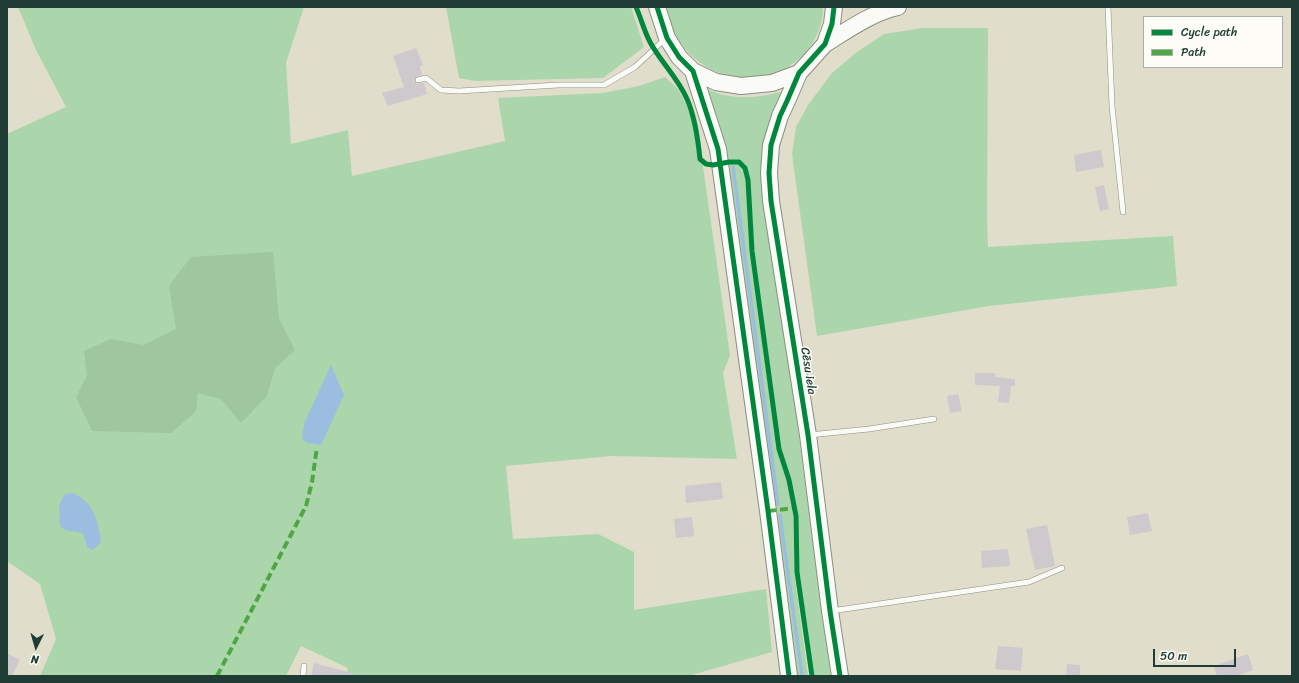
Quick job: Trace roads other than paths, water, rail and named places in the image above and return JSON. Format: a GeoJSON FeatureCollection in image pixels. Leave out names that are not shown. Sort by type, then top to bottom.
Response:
{"type":"FeatureCollection","features":[{"type":"Feature","properties":{"kind":"main road"},"geometry":{"type":"LineString","coordinates":[[657,7],[667,38],[679,57],[693,71],[716,82],[741,86],[772,83],[799,73],[825,44],[858,23],[887,10],[898,7]]}},
{"type":"Feature","properties":{"kind":"main road"},"geometry":{"type":"LineString","coordinates":[[825,44],[832,24],[834,7]]}},
{"type":"Feature","properties":{"kind":"main road"},"geometry":{"type":"LineString","coordinates":[[693,71],[718,149],[768,511],[789,676]]}},
{"type":"Feature","properties":{"kind":"main road","name":"Cēsu iela"},"geometry":{"type":"LineString","coordinates":[[799,73],[780,116],[771,145],[769,173],[771,201],[808,435],[830,611],[840,676]]}},
{"type":"Feature","properties":{"kind":"lane"},"geometry":{"type":"LineString","coordinates":[[1108,7],[1112,106],[1123,212]]}},
{"type":"Feature","properties":{"kind":"lane"},"geometry":{"type":"LineString","coordinates":[[418,80],[426,78],[441,90],[459,91],[604,84],[635,67],[667,38]]}},
{"type":"Feature","properties":{"kind":"lane"},"geometry":{"type":"LineString","coordinates":[[808,435],[868,429],[934,419]]}},
{"type":"Feature","properties":{"kind":"lane"},"geometry":{"type":"LineString","coordinates":[[830,611],[1029,582],[1062,568]]}},
{"type":"Feature","properties":{"kind":"lane"},"geometry":{"type":"LineString","coordinates":[[303,676],[304,666]]}},
{"type":"Feature","properties":{"kind":"water"},"geometry":{"type":"Polygon","coordinates":[[[331,365],[344,395],[321,445],[308,443],[302,439],[304,424],[331,365]]]}},
{"type":"Feature","properties":{"kind":"water"},"geometry":{"type":"Polygon","coordinates":[[[73,493],[88,504],[96,520],[101,543],[92,550],[87,547],[83,533],[65,530],[60,526],[59,505],[65,494],[73,493]]]}},
{"type":"Feature","properties":{"kind":"waterway"},"geometry":{"type":"LineString","coordinates":[[733,167],[778,504]]}},
{"type":"Feature","properties":{"kind":"waterway"},"geometry":{"type":"LineString","coordinates":[[780,515],[802,676]]}}]}
